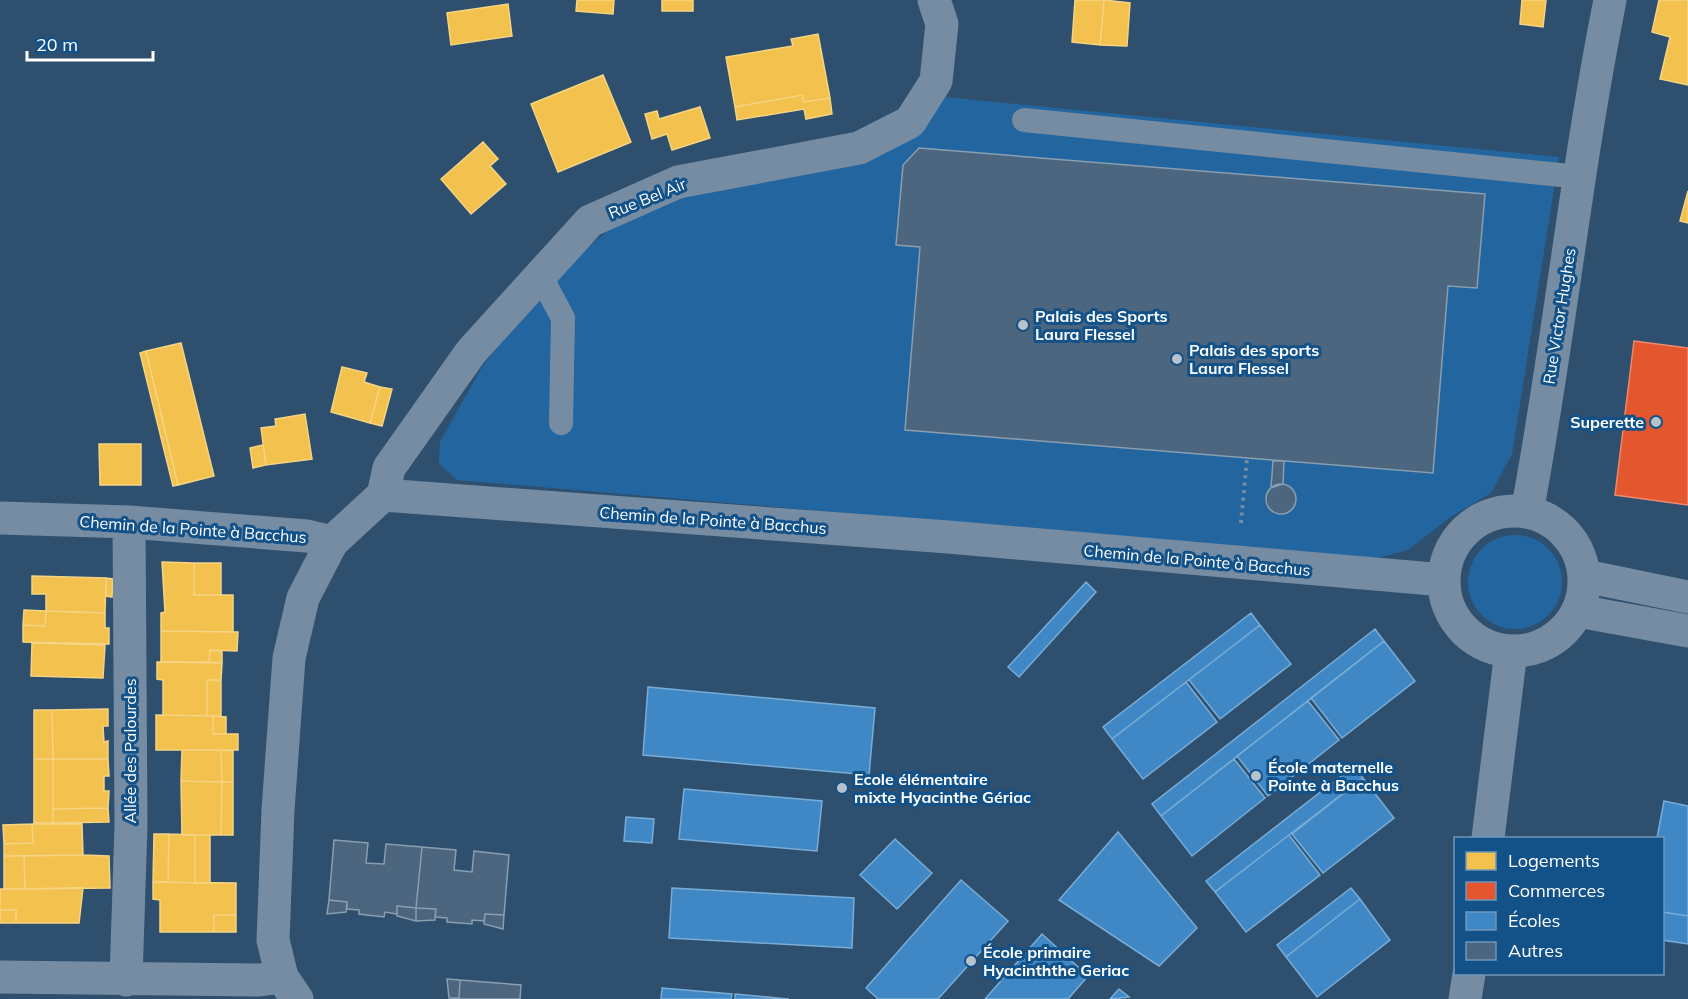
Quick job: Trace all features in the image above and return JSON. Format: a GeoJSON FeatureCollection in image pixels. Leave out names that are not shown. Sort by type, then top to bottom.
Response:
{"type":"FeatureCollection","features":[{"type":"Feature","properties":{"kind":"street","name":"Rue Bel Air"},"geometry":{"type":"LineString","coordinates":[[383,495],[389,468],[471,352],[590,221],[678,182],[859,148],[910,122],[936,81],[942,24],[934,0]]}},
{"type":"Feature","properties":{"kind":"street","name":"Rue Victor Hughes"},"geometry":{"type":"LineString","coordinates":[[1527,512],[1589,120],[1611,0]]}},
{"type":"Feature","properties":{"kind":"street"},"geometry":{"type":"LineString","coordinates":[[290,988],[273,940],[278,810],[289,658],[303,598],[332,542],[383,495]]}},
{"type":"Feature","properties":{"kind":"street","name":"Chemin de la Pointe à Bacchus"},"geometry":{"type":"LineString","coordinates":[[383,495],[948,537],[1444,580]]}},
{"type":"Feature","properties":{"kind":"street"},"geometry":{"type":"LineString","coordinates":[[1503,512],[1527,512],[1560,527],[1573,541],[1581,558],[1584,576],[1584,594],[1578,611],[1561,633],[1538,648],[1510,651],[1485,644],[1463,629],[1446,598],[1444,580],[1449,556],[1461,536],[1480,520],[1503,512]]}},
{"type":"Feature","properties":{"kind":"street","name":"Chemin de la Pointe à Bacchus"},"geometry":{"type":"LineString","coordinates":[[0,518],[129,522],[307,536],[332,542]]}},
{"type":"Feature","properties":{"kind":"street","name":"Allée des Palourdes"},"geometry":{"type":"LineString","coordinates":[[126,980],[130,825],[129,522]]}},
{"type":"Feature","properties":{"kind":"street"},"geometry":{"type":"LineString","coordinates":[[1584,576],[1688,597]]}},
{"type":"Feature","properties":{"kind":"street"},"geometry":{"type":"LineString","coordinates":[[1578,611],[1688,631]]}},
{"type":"Feature","properties":{"kind":"street"},"geometry":{"type":"LineString","coordinates":[[1488,837],[1510,651]]}},
{"type":"Feature","properties":{"kind":"street"},"geometry":{"type":"LineString","coordinates":[[1465,999],[1469,975]]}},
{"type":"Feature","properties":{"kind":"street"},"geometry":{"type":"LineString","coordinates":[[0,977],[259,980],[290,988]]}},
{"type":"Feature","properties":{"kind":"lane"},"geometry":{"type":"LineString","coordinates":[[1024,120],[1580,177]]}},
{"type":"Feature","properties":{"kind":"lane"},"geometry":{"type":"LineString","coordinates":[[540,274],[563,318],[561,423]]}},
{"type":"Feature","properties":{"kind":"path"},"geometry":{"type":"LineString","coordinates":[[1238,563],[1247,458]]}},
{"type":"Feature","properties":{"kind":"shaded area","name":"Palais des Sports Laura Flessel"},"geometry":{"type":"Polygon","coordinates":[[[945,97],[1559,157],[1512,454],[1491,493],[1449,518],[1408,550],[1377,558],[457,480],[439,464],[440,442],[482,367],[546,283],[619,221],[696,185],[872,156],[945,97]]]}},
{"type":"Feature","properties":{"kind":"shaded area"},"geometry":{"type":"Polygon","coordinates":[[[1515,535],[1533,539],[1548,549],[1558,564],[1562,582],[1558,600],[1548,615],[1533,625],[1515,629],[1497,625],[1482,615],[1472,600],[1468,582],[1472,564],[1482,549],[1497,539],[1515,535]]]}},
{"type":"Feature","properties":{"kind":"building: Logements"},"geometry":{"type":"Polygon","coordinates":[[[577,0],[614,0],[613,14],[576,11],[577,0]]]}},
{"type":"Feature","properties":{"kind":"building: Logements"},"geometry":{"type":"Polygon","coordinates":[[[662,0],[693,0],[693,11],[662,11],[662,0]]]}},
{"type":"Feature","properties":{"kind":"building: Logements"},"geometry":{"type":"Polygon","coordinates":[[[1075,0],[1104,0],[1100,45],[1072,42],[1075,0]]]}},
{"type":"Feature","properties":{"kind":"building: Logements"},"geometry":{"type":"Polygon","coordinates":[[[1104,0],[1130,3],[1127,46],[1100,45],[1104,0]]]}},
{"type":"Feature","properties":{"kind":"building: Logements"},"geometry":{"type":"Polygon","coordinates":[[[1522,0],[1546,0],[1543,27],[1520,24],[1522,0]]]}},
{"type":"Feature","properties":{"kind":"building: Logements"},"geometry":{"type":"Polygon","coordinates":[[[1659,0],[1688,0],[1688,85],[1660,79],[1670,37],[1652,32],[1659,0]]]}},
{"type":"Feature","properties":{"kind":"building: Logements"},"geometry":{"type":"Polygon","coordinates":[[[508,4],[512,36],[451,45],[447,13],[508,4]]]}},
{"type":"Feature","properties":{"kind":"building: Logements"},"geometry":{"type":"Polygon","coordinates":[[[818,34],[830,98],[804,102],[802,95],[735,107],[726,57],[793,46],[791,39],[818,34]]]}},
{"type":"Feature","properties":{"kind":"building: Logements"},"geometry":{"type":"Polygon","coordinates":[[[603,75],[631,142],[558,172],[531,104],[603,75]]]}},
{"type":"Feature","properties":{"kind":"building: Logements"},"geometry":{"type":"Polygon","coordinates":[[[802,95],[804,102],[830,98],[832,114],[806,119],[804,109],[737,120],[735,107],[802,95]]]}},
{"type":"Feature","properties":{"kind":"building: Logements"},"geometry":{"type":"Polygon","coordinates":[[[700,107],[710,138],[672,150],[667,134],[652,139],[645,114],[657,111],[659,119],[700,107]]]}},
{"type":"Feature","properties":{"kind":"building: Logements"},"geometry":{"type":"Polygon","coordinates":[[[483,142],[498,159],[490,166],[506,184],[471,214],[441,179],[483,142]]]}},
{"type":"Feature","properties":{"kind":"building: Logements"},"geometry":{"type":"Polygon","coordinates":[[[1688,191],[1688,223],[1680,221],[1688,191]]]}},
{"type":"Feature","properties":{"kind":"building: Logements"},"geometry":{"type":"Polygon","coordinates":[[[181,343],[214,476],[178,485],[146,351],[181,343]]]}},
{"type":"Feature","properties":{"kind":"building: Logements"},"geometry":{"type":"Polygon","coordinates":[[[146,351],[178,485],[173,486],[140,353],[146,351]]]}},
{"type":"Feature","properties":{"kind":"building: Logements"},"geometry":{"type":"Polygon","coordinates":[[[342,367],[367,373],[364,382],[380,387],[370,423],[331,412],[342,367]]]}},
{"type":"Feature","properties":{"kind":"building: Logements"},"geometry":{"type":"Polygon","coordinates":[[[380,387],[392,389],[382,426],[370,423],[380,387]]]}},
{"type":"Feature","properties":{"kind":"building: Logements"},"geometry":{"type":"Polygon","coordinates":[[[305,414],[312,459],[266,465],[261,428],[276,426],[275,419],[305,414]]]}},
{"type":"Feature","properties":{"kind":"building: Logements"},"geometry":{"type":"Polygon","coordinates":[[[99,444],[141,444],[141,485],[100,485],[99,444]]]}},
{"type":"Feature","properties":{"kind":"building: Logements"},"geometry":{"type":"Polygon","coordinates":[[[263,445],[266,465],[253,468],[250,448],[263,445]]]}},
{"type":"Feature","properties":{"kind":"building: Logements"},"geometry":{"type":"Polygon","coordinates":[[[162,562],[194,563],[194,595],[233,595],[233,632],[161,631],[161,613],[165,612],[162,562]]]}},
{"type":"Feature","properties":{"kind":"building: Logements"},"geometry":{"type":"Polygon","coordinates":[[[194,563],[221,563],[221,595],[194,595],[194,563]]]}},
{"type":"Feature","properties":{"kind":"building: Logements"},"geometry":{"type":"Polygon","coordinates":[[[32,576],[106,578],[105,613],[46,611],[46,594],[32,594],[32,576]]]}},
{"type":"Feature","properties":{"kind":"building: Logements"},"geometry":{"type":"Polygon","coordinates":[[[106,578],[113,579],[112,597],[106,596],[106,578]]]}},
{"type":"Feature","properties":{"kind":"building: Logements"},"geometry":{"type":"Polygon","coordinates":[[[24,610],[46,611],[45,626],[23,625],[24,610]]]}},
{"type":"Feature","properties":{"kind":"building: Logements"},"geometry":{"type":"Polygon","coordinates":[[[46,611],[105,613],[105,628],[109,628],[109,644],[23,642],[23,625],[45,626],[46,611]]]}},
{"type":"Feature","properties":{"kind":"building: Logements"},"geometry":{"type":"Polygon","coordinates":[[[161,631],[238,632],[237,651],[210,650],[209,662],[161,662],[161,631]]]}},
{"type":"Feature","properties":{"kind":"building: Logements"},"geometry":{"type":"Polygon","coordinates":[[[32,643],[105,645],[103,678],[31,676],[32,643]]]}},
{"type":"Feature","properties":{"kind":"building: Logements"},"geometry":{"type":"Polygon","coordinates":[[[210,650],[222,651],[222,663],[209,662],[210,650]]]}},
{"type":"Feature","properties":{"kind":"building: Logements"},"geometry":{"type":"Polygon","coordinates":[[[157,662],[222,663],[221,680],[207,680],[207,716],[163,715],[163,680],[157,679],[157,662]]]}},
{"type":"Feature","properties":{"kind":"building: Logements"},"geometry":{"type":"Polygon","coordinates":[[[207,680],[221,680],[221,716],[207,716],[207,680]]]}},
{"type":"Feature","properties":{"kind":"building: Logements"},"geometry":{"type":"Polygon","coordinates":[[[108,709],[108,726],[103,726],[104,742],[108,741],[108,759],[53,759],[52,710],[108,709]]]}},
{"type":"Feature","properties":{"kind":"building: Logements"},"geometry":{"type":"Polygon","coordinates":[[[34,710],[52,710],[53,759],[34,759],[34,710]]]}},
{"type":"Feature","properties":{"kind":"building: Logements"},"geometry":{"type":"Polygon","coordinates":[[[156,715],[213,716],[213,734],[238,734],[238,750],[156,750],[156,715]]]}},
{"type":"Feature","properties":{"kind":"building: Logements"},"geometry":{"type":"Polygon","coordinates":[[[213,716],[226,717],[226,734],[213,734],[213,716]]]}},
{"type":"Feature","properties":{"kind":"building: Logements"},"geometry":{"type":"Polygon","coordinates":[[[182,750],[221,750],[222,782],[181,781],[182,750]]]}},
{"type":"Feature","properties":{"kind":"building: Logements"},"geometry":{"type":"Polygon","coordinates":[[[221,750],[233,751],[233,782],[222,782],[221,750]]]}},
{"type":"Feature","properties":{"kind":"building: Logements"},"geometry":{"type":"Polygon","coordinates":[[[34,759],[53,759],[53,823],[34,823],[34,759]]]}},
{"type":"Feature","properties":{"kind":"building: Logements"},"geometry":{"type":"Polygon","coordinates":[[[53,759],[108,759],[109,776],[104,776],[104,791],[109,791],[108,808],[53,809],[53,759]]]}},
{"type":"Feature","properties":{"kind":"building: Logements"},"geometry":{"type":"Polygon","coordinates":[[[181,781],[222,782],[221,835],[182,835],[181,781]]]}},
{"type":"Feature","properties":{"kind":"building: Logements"},"geometry":{"type":"Polygon","coordinates":[[[222,782],[233,782],[233,835],[221,835],[222,782]]]}},
{"type":"Feature","properties":{"kind":"building: Logements"},"geometry":{"type":"Polygon","coordinates":[[[108,808],[109,822],[53,823],[53,809],[108,808]]]}},
{"type":"Feature","properties":{"kind":"building: Logements"},"geometry":{"type":"Polygon","coordinates":[[[32,824],[33,843],[4,844],[3,825],[32,824]]]}},
{"type":"Feature","properties":{"kind":"building: Logements"},"geometry":{"type":"Polygon","coordinates":[[[32,824],[82,824],[83,855],[4,856],[4,844],[33,843],[32,824]]]}},
{"type":"Feature","properties":{"kind":"building: Logements"},"geometry":{"type":"Polygon","coordinates":[[[154,834],[169,834],[168,882],[153,882],[154,834]]]}},
{"type":"Feature","properties":{"kind":"building: Logements"},"geometry":{"type":"Polygon","coordinates":[[[169,834],[195,835],[195,883],[168,882],[169,834]]]}},
{"type":"Feature","properties":{"kind":"building: Logements"},"geometry":{"type":"Polygon","coordinates":[[[195,835],[210,835],[210,883],[195,883],[195,835]]]}},
{"type":"Feature","properties":{"kind":"building: Logements"},"geometry":{"type":"Polygon","coordinates":[[[4,856],[24,856],[25,889],[4,889],[4,856]]]}},
{"type":"Feature","properties":{"kind":"building: Logements"},"geometry":{"type":"Polygon","coordinates":[[[24,856],[109,856],[110,888],[25,889],[24,856]]]}},
{"type":"Feature","properties":{"kind":"building: Logements"},"geometry":{"type":"Polygon","coordinates":[[[153,882],[236,883],[236,915],[214,915],[214,932],[160,932],[160,900],[153,899],[153,882]]]}},
{"type":"Feature","properties":{"kind":"building: Logements"},"geometry":{"type":"Polygon","coordinates":[[[83,888],[79,923],[16,923],[16,910],[0,910],[0,889],[83,888]]]}},
{"type":"Feature","properties":{"kind":"building: Logements"},"geometry":{"type":"Polygon","coordinates":[[[0,910],[16,910],[16,923],[0,923],[0,910]]]}},
{"type":"Feature","properties":{"kind":"building: Logements"},"geometry":{"type":"Polygon","coordinates":[[[214,915],[236,915],[236,932],[214,932],[214,915]]]}},
{"type":"Feature","properties":{"kind":"building: Commerces","name":"Superette"},"geometry":{"type":"Polygon","coordinates":[[[1634,341],[1688,348],[1688,505],[1615,495],[1634,341]]]}},
{"type":"Feature","properties":{"kind":"building: Écoles"},"geometry":{"type":"Polygon","coordinates":[[[1086,582],[1096,592],[1019,677],[1008,667],[1086,582]]]}},
{"type":"Feature","properties":{"kind":"building: Écoles"},"geometry":{"type":"Polygon","coordinates":[[[1251,613],[1260,625],[1112,739],[1103,727],[1251,613]]]}},
{"type":"Feature","properties":{"kind":"building: Écoles"},"geometry":{"type":"Polygon","coordinates":[[[1260,625],[1291,664],[1220,719],[1189,680],[1260,625]]]}},
{"type":"Feature","properties":{"kind":"building: Écoles"},"geometry":{"type":"Polygon","coordinates":[[[1375,629],[1384,641],[1161,816],[1152,804],[1375,629]]]}},
{"type":"Feature","properties":{"kind":"building: Écoles"},"geometry":{"type":"Polygon","coordinates":[[[1384,641],[1415,681],[1342,738],[1311,698],[1384,641]]]}},
{"type":"Feature","properties":{"kind":"building: Écoles"},"geometry":{"type":"Polygon","coordinates":[[[1186,682],[1217,722],[1143,779],[1112,739],[1186,682]]]}},
{"type":"Feature","properties":{"kind":"building: Écoles"},"geometry":{"type":"Polygon","coordinates":[[[648,687],[875,708],[869,775],[643,755],[648,687]]]}},
{"type":"Feature","properties":{"kind":"building: Écoles"},"geometry":{"type":"Polygon","coordinates":[[[1308,701],[1339,740],[1268,796],[1237,756],[1308,701]]]}},
{"type":"Feature","properties":{"kind":"building: Écoles"},"geometry":{"type":"Polygon","coordinates":[[[1234,759],[1265,798],[1192,856],[1161,816],[1234,759]]]}},
{"type":"Feature","properties":{"kind":"building: Écoles"},"geometry":{"type":"Polygon","coordinates":[[[1354,766],[1363,778],[1215,892],[1206,881],[1354,766]]]}},
{"type":"Feature","properties":{"kind":"building: Écoles"},"geometry":{"type":"Polygon","coordinates":[[[1363,778],[1394,818],[1323,873],[1292,834],[1363,778]]]}},
{"type":"Feature","properties":{"kind":"building: Écoles"},"geometry":{"type":"Polygon","coordinates":[[[684,789],[822,801],[817,851],[679,839],[684,789]]]}},
{"type":"Feature","properties":{"kind":"building: Écoles"},"geometry":{"type":"Polygon","coordinates":[[[1664,801],[1688,806],[1688,916],[1664,912],[1664,837],[1657,837],[1664,801]]]}},
{"type":"Feature","properties":{"kind":"building: Écoles"},"geometry":{"type":"Polygon","coordinates":[[[626,817],[654,819],[652,843],[624,841],[626,817]]]}},
{"type":"Feature","properties":{"kind":"building: Écoles"},"geometry":{"type":"Polygon","coordinates":[[[1118,832],[1197,928],[1159,966],[1059,900],[1118,832]]]}},
{"type":"Feature","properties":{"kind":"building: Écoles"},"geometry":{"type":"Polygon","coordinates":[[[1289,835],[1320,875],[1246,932],[1215,892],[1289,835]]]}},
{"type":"Feature","properties":{"kind":"building: Écoles"},"geometry":{"type":"Polygon","coordinates":[[[895,839],[932,873],[897,909],[860,875],[895,839]]]}},
{"type":"Feature","properties":{"kind":"building: Écoles"},"geometry":{"type":"Polygon","coordinates":[[[961,880],[1008,921],[938,999],[878,999],[866,988],[961,880]]]}},
{"type":"Feature","properties":{"kind":"building: Écoles"},"geometry":{"type":"Polygon","coordinates":[[[672,888],[854,898],[852,948],[669,938],[672,888]]]}},
{"type":"Feature","properties":{"kind":"building: Écoles"},"geometry":{"type":"Polygon","coordinates":[[[1351,888],[1360,899],[1286,957],[1277,945],[1351,888]]]}},
{"type":"Feature","properties":{"kind":"building: Écoles"},"geometry":{"type":"Polygon","coordinates":[[[1360,899],[1390,940],[1317,997],[1286,957],[1360,899]]]}},
{"type":"Feature","properties":{"kind":"building: Écoles"},"geometry":{"type":"Polygon","coordinates":[[[1664,912],[1688,916],[1688,944],[1664,940],[1664,912]]]}},
{"type":"Feature","properties":{"kind":"building: Écoles"},"geometry":{"type":"Polygon","coordinates":[[[1042,934],[1088,976],[1068,999],[985,999],[1042,934]]]}},
{"type":"Feature","properties":{"kind":"building: Écoles"},"geometry":{"type":"Polygon","coordinates":[[[662,988],[732,994],[731,999],[661,999],[662,988]]]}},
{"type":"Feature","properties":{"kind":"building: Écoles"},"geometry":{"type":"Polygon","coordinates":[[[1119,989],[1129,997],[1110,999],[1119,989]]]}},
{"type":"Feature","properties":{"kind":"building: Écoles"},"geometry":{"type":"Polygon","coordinates":[[[735,994],[789,999],[735,999],[735,994]]]}},
{"type":"Feature","properties":{"kind":"building: Autres","name":"Palais des sports Laura Flessel"},"geometry":{"type":"Polygon","coordinates":[[[919,148],[1485,194],[1477,288],[1448,286],[1433,473],[905,430],[920,247],[896,245],[903,165],[919,148]]]}},
{"type":"Feature","properties":{"kind":"building: Autres"},"geometry":{"type":"Polygon","coordinates":[[[1273,461],[1284,461],[1283,484],[1271,488],[1273,461]]]}},
{"type":"Feature","properties":{"kind":"building: Autres"},"geometry":{"type":"Polygon","coordinates":[[[1281,484],[1292,488],[1296,499],[1292,510],[1281,514],[1270,510],[1266,499],[1270,488],[1281,484]]]}},
{"type":"Feature","properties":{"kind":"building: Autres"},"geometry":{"type":"Polygon","coordinates":[[[334,840],[368,843],[366,863],[384,864],[386,844],[422,847],[416,908],[397,906],[397,914],[385,912],[384,917],[359,914],[359,910],[347,909],[347,902],[329,900],[334,840]]]}},
{"type":"Feature","properties":{"kind":"building: Autres"},"geometry":{"type":"Polygon","coordinates":[[[422,847],[456,850],[454,870],[472,872],[474,851],[509,855],[504,915],[485,914],[484,921],[472,920],[472,924],[447,922],[447,918],[435,917],[436,909],[416,908],[422,847]]]}},
{"type":"Feature","properties":{"kind":"building: Autres"},"geometry":{"type":"Polygon","coordinates":[[[329,900],[347,902],[346,912],[327,914],[329,900]]]}},
{"type":"Feature","properties":{"kind":"building: Autres"},"geometry":{"type":"Polygon","coordinates":[[[397,906],[416,908],[416,921],[397,916],[397,906]]]}},
{"type":"Feature","properties":{"kind":"building: Autres"},"geometry":{"type":"Polygon","coordinates":[[[416,908],[436,909],[435,920],[416,921],[416,908]]]}},
{"type":"Feature","properties":{"kind":"building: Autres"},"geometry":{"type":"Polygon","coordinates":[[[485,914],[504,915],[503,929],[484,924],[485,914]]]}},
{"type":"Feature","properties":{"kind":"building: Autres"},"geometry":{"type":"Polygon","coordinates":[[[447,979],[460,980],[459,998],[449,998],[447,979]]]}},
{"type":"Feature","properties":{"kind":"building: Autres"},"geometry":{"type":"Polygon","coordinates":[[[460,980],[521,985],[520,999],[451,999],[459,998],[460,980]]]}},
{"type":"Feature","properties":{"kind":"place","name":"Palais des Sports Laura Flessel"},"geometry":{"type":"Point","coordinates":[1023,325]}},
{"type":"Feature","properties":{"kind":"place","name":"Palais des sports Laura Flessel"},"geometry":{"type":"Point","coordinates":[1177,359]}},
{"type":"Feature","properties":{"kind":"place","name":"Superette"},"geometry":{"type":"Point","coordinates":[1656,422]}},
{"type":"Feature","properties":{"kind":"place","name":"École maternelle Pointe à Bacchus"},"geometry":{"type":"Point","coordinates":[1256,776]}},
{"type":"Feature","properties":{"kind":"place","name":"Ecole élémentaire mixte Hyacinthe Gériac"},"geometry":{"type":"Point","coordinates":[842,788]}},
{"type":"Feature","properties":{"kind":"place","name":"École primaire Hyacinththe Geriac"},"geometry":{"type":"Point","coordinates":[971,961]}}]}
